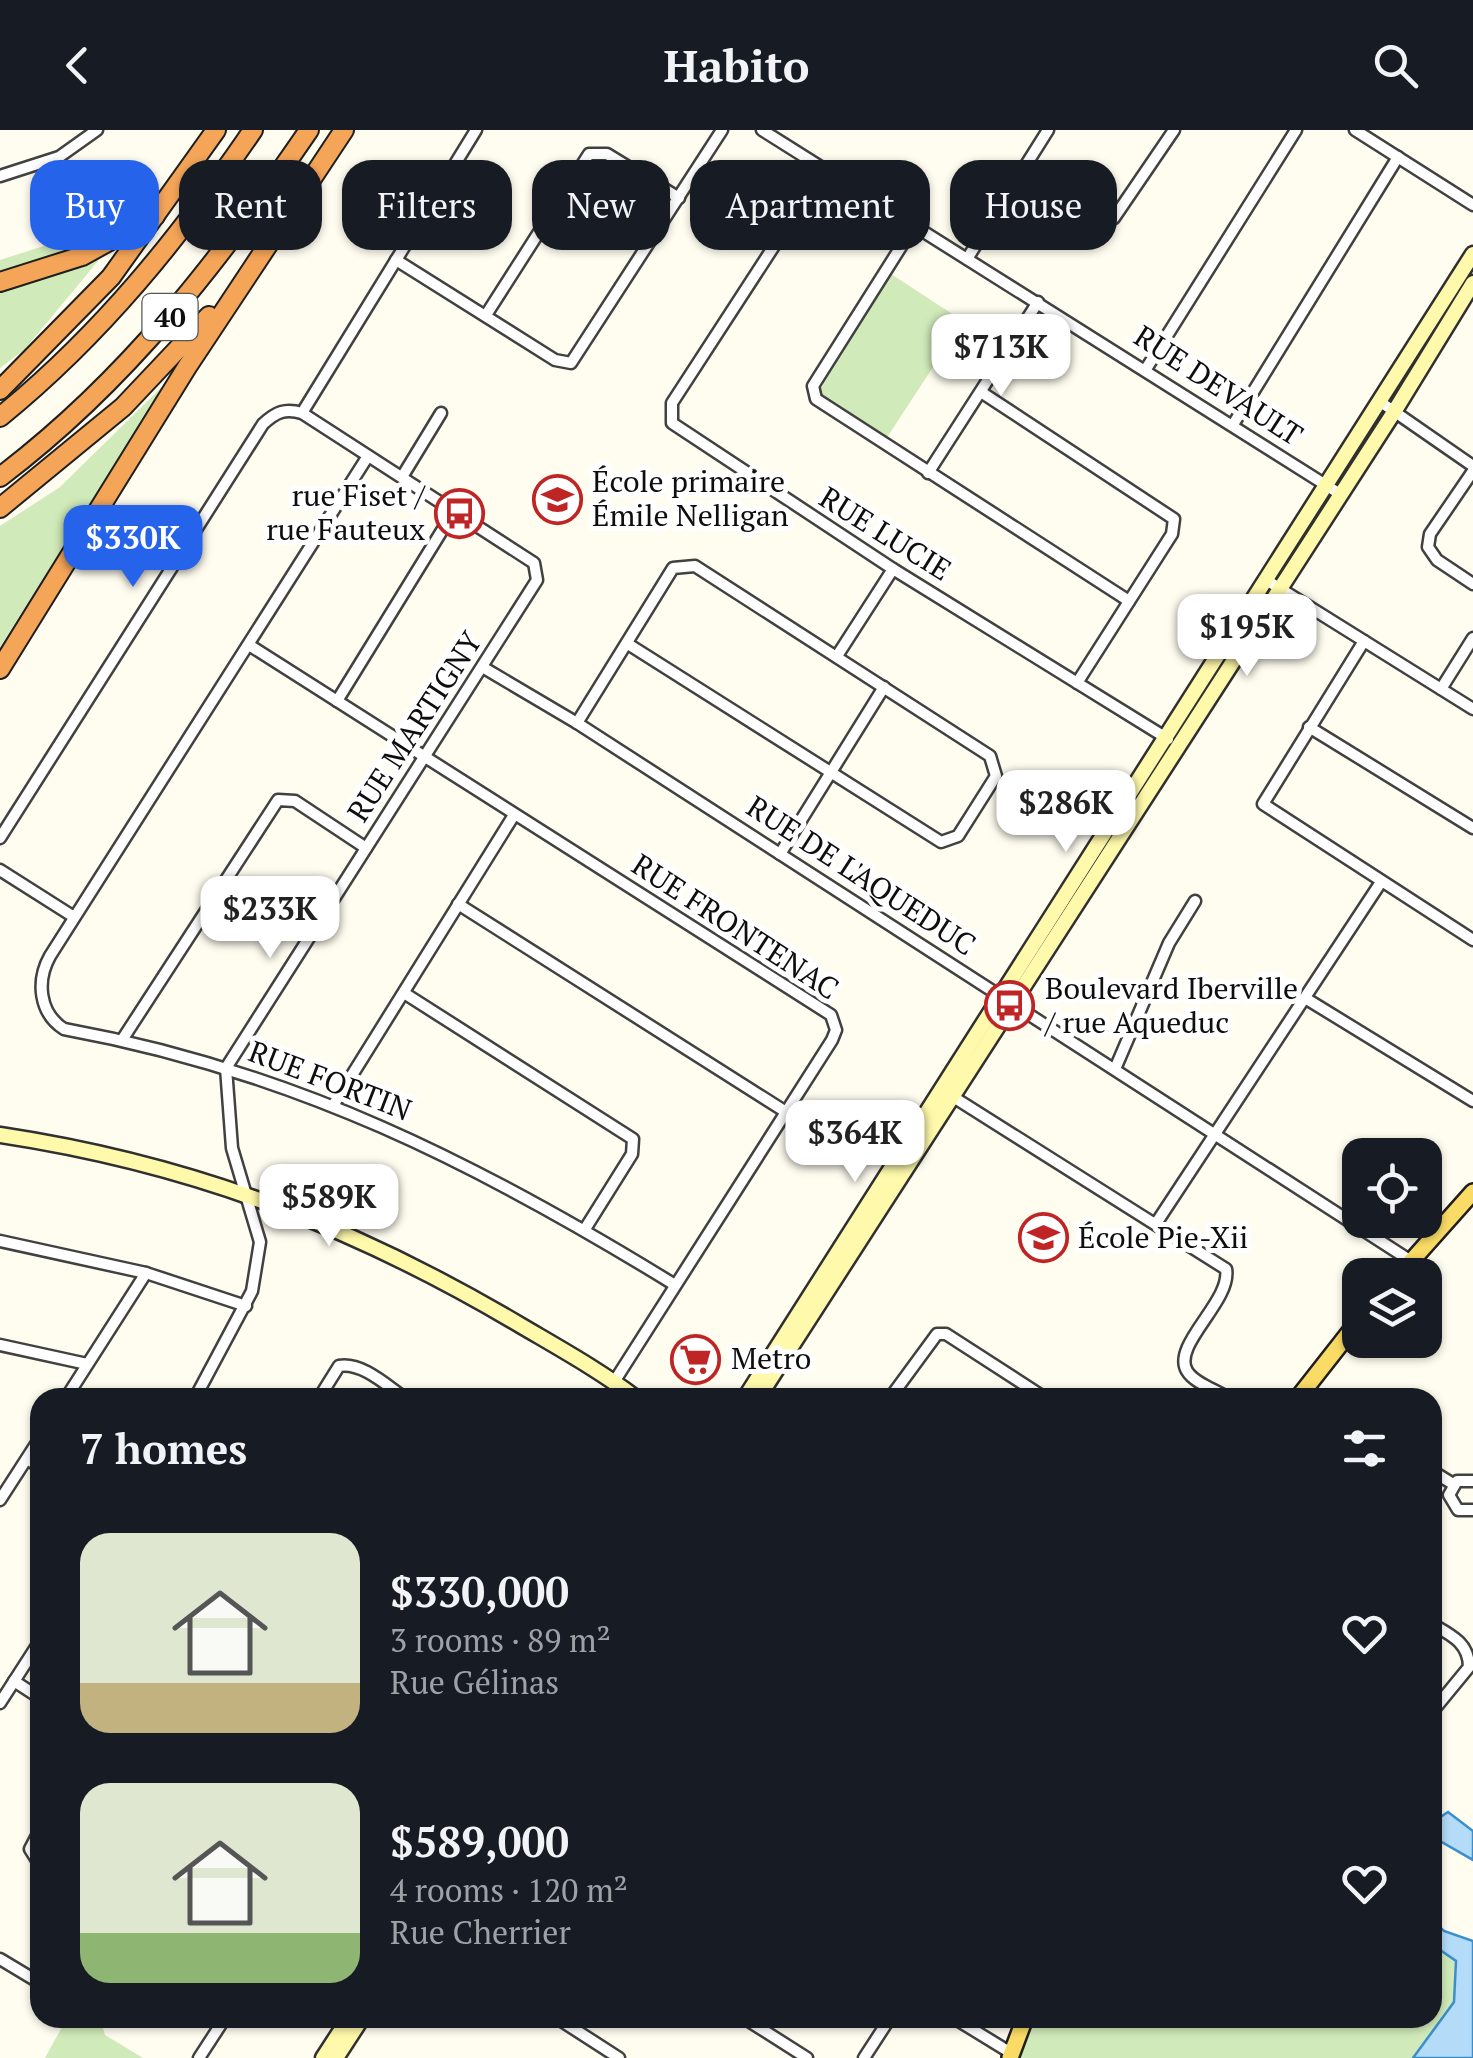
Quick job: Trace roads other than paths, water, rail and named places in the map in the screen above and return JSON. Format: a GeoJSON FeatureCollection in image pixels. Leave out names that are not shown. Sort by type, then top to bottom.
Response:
{"type":"FeatureCollection","features":[{"type":"Feature","properties":{"kind":"highway"},"geometry":{"type":"LineString","coordinates":[[0,390],[73,320],[160,213],[216,130]]}},
{"type":"Feature","properties":{"kind":"highway","name":"40"},"geometry":{"type":"LineString","coordinates":[[0,418],[77,348],[136,286],[193,216],[252,130]]}},
{"type":"Feature","properties":{"kind":"highway","name":"40"},"geometry":{"type":"LineString","coordinates":[[0,477],[90,401],[165,323],[235,237],[309,130]]}},
{"type":"Feature","properties":{"kind":"highway"},"geometry":{"type":"LineString","coordinates":[[0,669],[249,271],[344,130]]}},
{"type":"Feature","properties":{"kind":"highway"},"geometry":{"type":"LineString","coordinates":[[0,282],[82,256],[160,213]]}},
{"type":"Feature","properties":{"kind":"highway"},"geometry":{"type":"LineString","coordinates":[[0,508],[123,407],[249,271]]}},
{"type":"Feature","properties":{"kind":"main road"},"geometry":{"type":"LineString","coordinates":[[1414,1258],[1473,1192]]}},
{"type":"Feature","properties":{"kind":"main road"},"geometry":{"type":"LineString","coordinates":[[1311,1388],[1342,1344]]}},
{"type":"Feature","properties":{"kind":"main road"},"geometry":{"type":"LineString","coordinates":[[1011,2056],[1021,2028]]}},
{"type":"Feature","properties":{"kind":"street"},"geometry":{"type":"LineString","coordinates":[[0,176],[59,157],[97,130]]}},
{"type":"Feature","properties":{"kind":"street"},"geometry":{"type":"LineString","coordinates":[[302,413],[476,130]]}},
{"type":"Feature","properties":{"kind":"street"},"geometry":{"type":"LineString","coordinates":[[396,260],[555,360],[571,362],[722,130]]}},
{"type":"Feature","properties":{"kind":"street","name":"RUE DEVAULT"},"geometry":{"type":"LineString","coordinates":[[762,130],[810,160]]}},
{"type":"Feature","properties":{"kind":"street"},"geometry":{"type":"LineString","coordinates":[[1029,160],[1048,130]]}},
{"type":"Feature","properties":{"kind":"street"},"geometry":{"type":"LineString","coordinates":[[1117,214],[1174,130]]}},
{"type":"Feature","properties":{"kind":"street"},"geometry":{"type":"LineString","coordinates":[[1146,369],[1296,130]]}},
{"type":"Feature","properties":{"kind":"street"},"geometry":{"type":"LineString","coordinates":[[1355,130],[1473,205]]}},
{"type":"Feature","properties":{"kind":"street"},"geometry":{"type":"LineString","coordinates":[[486,315],[589,154],[607,154],[679,198]]}},
{"type":"Feature","properties":{"kind":"street"},"geometry":{"type":"LineString","coordinates":[[1234,423],[1398,157]]}},
{"type":"Feature","properties":{"kind":"street","name":"RUE DEVAULT"},"geometry":{"type":"LineString","coordinates":[[930,236],[1234,423],[1334,490]]}},
{"type":"Feature","properties":{"kind":"street","name":"RUE LUCIE"},"geometry":{"type":"LineString","coordinates":[[771,250],[672,403],[670,414],[677,430],[893,570],[1172,741]]}},
{"type":"Feature","properties":{"kind":"street"},"geometry":{"type":"LineString","coordinates":[[899,250],[813,386],[819,404],[1129,601]]}},
{"type":"Feature","properties":{"kind":"street"},"geometry":{"type":"LineString","coordinates":[[967,259],[973,250]]}},
{"type":"Feature","properties":{"kind":"street"},"geometry":{"type":"LineString","coordinates":[[1388,408],[1473,254]]}},
{"type":"Feature","properties":{"kind":"street"},"geometry":{"type":"LineString","coordinates":[[752,1388],[1334,490],[1473,283]]}},
{"type":"Feature","properties":{"kind":"street"},"geometry":{"type":"LineString","coordinates":[[928,473],[1038,302]]}},
{"type":"Feature","properties":{"kind":"street"},"geometry":{"type":"LineString","coordinates":[[981,392],[1174,519],[1172,534],[1076,683]]}},
{"type":"Feature","properties":{"kind":"street"},"geometry":{"type":"LineString","coordinates":[[1388,408],[1473,469],[1430,534],[1428,547],[1437,560],[1473,584]]}},
{"type":"Feature","properties":{"kind":"street"},"geometry":{"type":"LineString","coordinates":[[0,838],[263,424],[276,413],[290,409],[454,511],[336,701]]}},
{"type":"Feature","properties":{"kind":"street"},"geometry":{"type":"LineString","coordinates":[[402,477],[441,413]]}},
{"type":"Feature","properties":{"kind":"street","name":"RUE FORTIN"},"geometry":{"type":"LineString","coordinates":[[368,456],[44,967],[47,1014],[64,1029],[226,1068],[334,1104],[441,1151],[585,1229],[674,1284]]}},
{"type":"Feature","properties":{"kind":"street","name":"RUE MARTIGNY"},"geometry":{"type":"LineString","coordinates":[[226,1068],[426,760],[537,580],[538,570],[454,511]]}},
{"type":"Feature","properties":{"kind":"street"},"geometry":{"type":"LineString","coordinates":[[577,723],[673,568],[695,566],[990,756],[996,776],[958,836],[941,842],[628,644]]}},
{"type":"Feature","properties":{"kind":"street"},"geometry":{"type":"LineString","coordinates":[[837,656],[893,570]]}},
{"type":"Feature","properties":{"kind":"street"},"geometry":{"type":"LineString","coordinates":[[1274,585],[1473,710]]}},
{"type":"Feature","properties":{"kind":"street"},"geometry":{"type":"LineString","coordinates":[[1441,689],[1473,638]]}},
{"type":"Feature","properties":{"kind":"street"},"geometry":{"type":"LineString","coordinates":[[1364,641],[1263,804],[1473,940]]}},
{"type":"Feature","properties":{"kind":"street","name":"RUE FRONTENAC"},"geometry":{"type":"LineString","coordinates":[[249,645],[830,1015],[836,1030],[832,1040],[614,1382]]}},
{"type":"Feature","properties":{"kind":"street","name":"RUE DE L'AQUEDUC"},"geometry":{"type":"LineString","coordinates":[[484,668],[577,723],[1406,1258]]}},
{"type":"Feature","properties":{"kind":"street"},"geometry":{"type":"LineString","coordinates":[[780,854],[884,687]]}},
{"type":"Feature","properties":{"kind":"street"},"geometry":{"type":"LineString","coordinates":[[1309,727],[1473,828]]}},
{"type":"Feature","properties":{"kind":"street"},"geometry":{"type":"LineString","coordinates":[[122,1040],[278,800],[295,801],[366,848]]}},
{"type":"Feature","properties":{"kind":"street"},"geometry":{"type":"LineString","coordinates":[[334,1104],[514,814]]}},
{"type":"Feature","properties":{"kind":"street"},"geometry":{"type":"LineString","coordinates":[[0,870],[74,918]]}},
{"type":"Feature","properties":{"kind":"street"},"geometry":{"type":"LineString","coordinates":[[1157,1222],[1380,882]]}},
{"type":"Feature","properties":{"kind":"street"},"geometry":{"type":"LineString","coordinates":[[1115,1068],[1169,943],[1195,901]]}},
{"type":"Feature","properties":{"kind":"street"},"geometry":{"type":"LineString","coordinates":[[458,904],[786,1112]]}},
{"type":"Feature","properties":{"kind":"street"},"geometry":{"type":"LineString","coordinates":[[404,993],[633,1140],[632,1154],[585,1229]]}},
{"type":"Feature","properties":{"kind":"street"},"geometry":{"type":"LineString","coordinates":[[1305,998],[1473,1102]]}},
{"type":"Feature","properties":{"kind":"street"},"geometry":{"type":"LineString","coordinates":[[201,1388],[246,1306],[260,1242],[232,1148],[226,1068]]}},
{"type":"Feature","properties":{"kind":"street"},"geometry":{"type":"LineString","coordinates":[[946,1092],[1226,1269],[1226,1285],[1186,1350],[1184,1364],[1189,1375],[1211,1388]]}},
{"type":"Feature","properties":{"kind":"street"},"geometry":{"type":"LineString","coordinates":[[764,1388],[946,1092]]}},
{"type":"Feature","properties":{"kind":"street"},"geometry":{"type":"LineString","coordinates":[[2,1135],[133,1160],[248,1194],[427,1270],[622,1388]]}},
{"type":"Feature","properties":{"kind":"street"},"geometry":{"type":"LineString","coordinates":[[0,1241],[146,1273],[246,1306]]}},
{"type":"Feature","properties":{"kind":"street"},"geometry":{"type":"LineString","coordinates":[[72,1388],[146,1273]]}},
{"type":"Feature","properties":{"kind":"street"},"geometry":{"type":"LineString","coordinates":[[897,1388],[937,1334],[946,1334],[1029,1388]]}},
{"type":"Feature","properties":{"kind":"street"},"geometry":{"type":"LineString","coordinates":[[0,1345],[87,1364]]}},
{"type":"Feature","properties":{"kind":"street"},"geometry":{"type":"LineString","coordinates":[[325,1388],[339,1366],[345,1364],[356,1366],[390,1388]]}},
{"type":"Feature","properties":{"kind":"street"},"geometry":{"type":"LineString","coordinates":[[0,1500],[30,1453]]}},
{"type":"Feature","properties":{"kind":"street"},"geometry":{"type":"LineString","coordinates":[[26,1459],[30,1461]]}},
{"type":"Feature","properties":{"kind":"street"},"geometry":{"type":"LineString","coordinates":[[1442,1477],[1453,1484],[1473,1480]]}},
{"type":"Feature","properties":{"kind":"street"},"geometry":{"type":"LineString","coordinates":[[1453,1484],[1450,1495],[1454,1506],[1473,1510]]}},
{"type":"Feature","properties":{"kind":"street"},"geometry":{"type":"LineString","coordinates":[[1442,1630],[1457,1639],[1468,1658],[1468,1666],[1442,1699]]}},
{"type":"Feature","properties":{"kind":"street"},"geometry":{"type":"LineString","coordinates":[[0,1702],[30,1657]]}},
{"type":"Feature","properties":{"kind":"street"},"geometry":{"type":"LineString","coordinates":[[14,1682],[30,1692]]}},
{"type":"Feature","properties":{"kind":"street"},"geometry":{"type":"LineString","coordinates":[[0,1959],[30,1978]]}},
{"type":"Feature","properties":{"kind":"street"},"geometry":{"type":"LineString","coordinates":[[199,2058],[218,2028]]}},
{"type":"Feature","properties":{"kind":"street"},"geometry":{"type":"LineString","coordinates":[[323,2058],[342,2028]]}},
{"type":"Feature","properties":{"kind":"street"},"geometry":{"type":"LineString","coordinates":[[336,2058],[356,2028]]}},
{"type":"Feature","properties":{"kind":"street"},"geometry":{"type":"LineString","coordinates":[[572,2028],[619,2058]]}},
{"type":"Feature","properties":{"kind":"street"},"geometry":{"type":"LineString","coordinates":[[760,2028],[807,2058]]}},
{"type":"Feature","properties":{"kind":"street"},"geometry":{"type":"LineString","coordinates":[[864,2058],[884,2028]]}},
{"type":"Feature","properties":{"kind":"street"},"geometry":{"type":"LineString","coordinates":[[969,2028],[1011,2056]]}},
{"type":"Feature","properties":{"kind":"water"},"geometry":{"type":"Polygon","coordinates":[[[1448,1812],[1473,1831],[1473,1860],[1442,1842],[1442,1816],[1448,1812]]]}},
{"type":"Feature","properties":{"kind":"water"},"geometry":{"type":"Polygon","coordinates":[[[1442,1929],[1473,1941],[1473,2058],[1413,2058],[1435,2028],[1442,2028],[1442,2018],[1454,2002],[1456,1961],[1442,1951],[1442,1929]]]}},
{"type":"Feature","properties":{"kind":"place","name":"École primaire Émile Nelligan"},"geometry":{"type":"Point","coordinates":[557,499]}},
{"type":"Feature","properties":{"kind":"place","name":"rue Fiset / rue Fauteux"},"geometry":{"type":"Point","coordinates":[460,513]}},
{"type":"Feature","properties":{"kind":"place","name":"Boulevard Iberville / rue Aqueduc"},"geometry":{"type":"Point","coordinates":[1010,1006]}},
{"type":"Feature","properties":{"kind":"place","name":"École Pie-Xii"},"geometry":{"type":"Point","coordinates":[1043,1238]}},
{"type":"Feature","properties":{"kind":"place","name":"Metro"},"geometry":{"type":"Point","coordinates":[696,1359]}}]}
